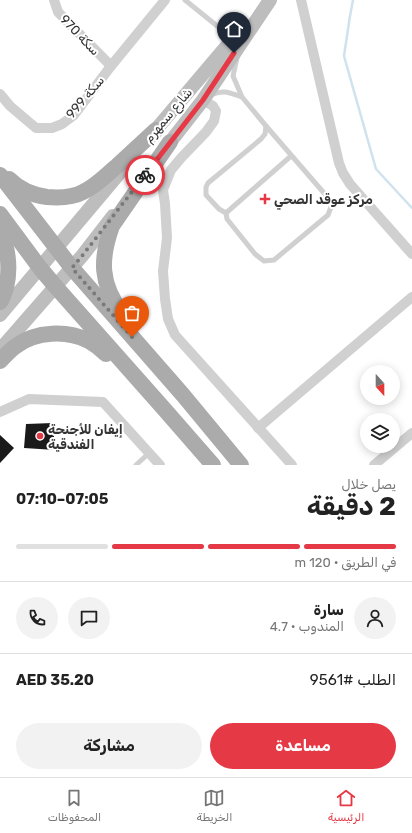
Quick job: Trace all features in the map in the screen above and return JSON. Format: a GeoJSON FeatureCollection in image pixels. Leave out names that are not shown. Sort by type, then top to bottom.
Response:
{"type":"FeatureCollection","features":[{"type":"Feature","properties":{"kind":"main road"},"geometry":{"type":"LineString","coordinates":[[0,169],[19,188],[31,194],[43,197],[68,197],[82,193],[96,185],[156,130]]}},
{"type":"Feature","properties":{"kind":"main road"},"geometry":{"type":"LineString","coordinates":[[170,142],[112,226],[104,252],[104,264],[107,285],[111,298],[183,395]]}},
{"type":"Feature","properties":{"kind":"main road"},"geometry":{"type":"LineString","coordinates":[[0,175],[72,268],[183,395],[241,465]]}},
{"type":"Feature","properties":{"kind":"main road"},"geometry":{"type":"LineString","coordinates":[[0,214],[56,287],[213,465]]}},
{"type":"Feature","properties":{"kind":"main road"},"geometry":{"type":"LineString","coordinates":[[0,229],[5,240],[9,258],[9,277],[3,298],[0,302]]}},
{"type":"Feature","properties":{"kind":"main road"},"geometry":{"type":"LineString","coordinates":[[0,361],[16,346],[30,338],[60,334],[76,336],[89,341],[98,347],[165,410]]}},
{"type":"Feature","properties":{"kind":"street","name":"سكة 970"},"geometry":{"type":"LineString","coordinates":[[54,0],[58,12],[111,66]]}},
{"type":"Feature","properties":{"kind":"street","name":"سكة 999"},"geometry":{"type":"LineString","coordinates":[[0,94],[10,106],[36,128],[52,128],[62,124],[74,115],[111,66],[165,0]]}},
{"type":"Feature","properties":{"kind":"street","name":"شارع سمهرم"},"geometry":{"type":"LineString","coordinates":[[0,350],[82,256],[203,100],[237,41],[265,0]]}},
{"type":"Feature","properties":{"kind":"street","name":"شارع سمهرم"},"geometry":{"type":"LineString","coordinates":[[0,315],[156,130],[237,41],[270,0]]}},
{"type":"Feature","properties":{"kind":"street"},"geometry":{"type":"LineString","coordinates":[[301,0],[343,173],[350,184],[412,254]]}},
{"type":"Feature","properties":{"kind":"street"},"geometry":{"type":"LineString","coordinates":[[203,100],[213,106],[216,111],[214,121],[172,170],[163,190],[166,204],[167,238],[163,271],[164,299],[168,319],[175,335],[292,465]]}},
{"type":"Feature","properties":{"kind":"street"},"geometry":{"type":"LineString","coordinates":[[258,428],[412,296]]}},
{"type":"Feature","properties":{"kind":"street"},"geometry":{"type":"LineString","coordinates":[[0,412],[29,399],[103,402],[160,465]]}},
{"type":"Feature","properties":{"kind":"street"},"geometry":{"type":"LineString","coordinates":[[374,465],[412,433]]}},
{"type":"Feature","properties":{"kind":"lane"},"geometry":{"type":"LineString","coordinates":[[185,0],[237,41],[233,76],[242,97],[330,200],[331,207],[328,215],[274,260],[264,261],[255,254],[227,220],[226,213]]}},
{"type":"Feature","properties":{"kind":"lane"},"geometry":{"type":"LineString","coordinates":[[203,100],[214,94],[225,92],[242,97]]}},
{"type":"Feature","properties":{"kind":"lane"},"geometry":{"type":"LineString","coordinates":[[226,213],[219,209],[206,195],[206,188],[208,184],[261,139],[265,134],[266,126]]}},
{"type":"Feature","properties":{"kind":"lane"},"geometry":{"type":"LineString","coordinates":[[226,213],[292,156]]}},
{"type":"Feature","properties":{"kind":"lane"},"geometry":{"type":"LineString","coordinates":[[136,465],[149,453]]}},
{"type":"Feature","properties":{"kind":"building","name":"إيفان للأجنحة الفندقية"},"geometry":{"type":"Polygon","coordinates":[[[53,423],[55,450],[24,448],[26,424],[53,423]]]}},
{"type":"Feature","properties":{"kind":"building"},"geometry":{"type":"Polygon","coordinates":[[[0,435],[14,448],[0,463],[0,435]]]}},
{"type":"Feature","properties":{"kind":"waterway"},"geometry":{"type":"LineString","coordinates":[[353,0],[344,56],[376,169],[412,208]]}},
{"type":"Feature","properties":{"kind":"way so far"},"geometry":{"type":"LineString","coordinates":[[132,337],[72,268],[145,175]]}},
{"type":"Feature","properties":{"kind":"place","name":"مركز عوقد الصحي"},"geometry":{"type":"Point","coordinates":[265,199]}},
{"type":"Feature","properties":{"kind":"place","name":"إيفان للأجنحة الفندقية"},"geometry":{"type":"Point","coordinates":[40,436]}},
{"type":"Feature","properties":{"kind":"route"},"geometry":{"type":"LineString","coordinates":[[145,175],[203,100],[234,53]]}}]}
